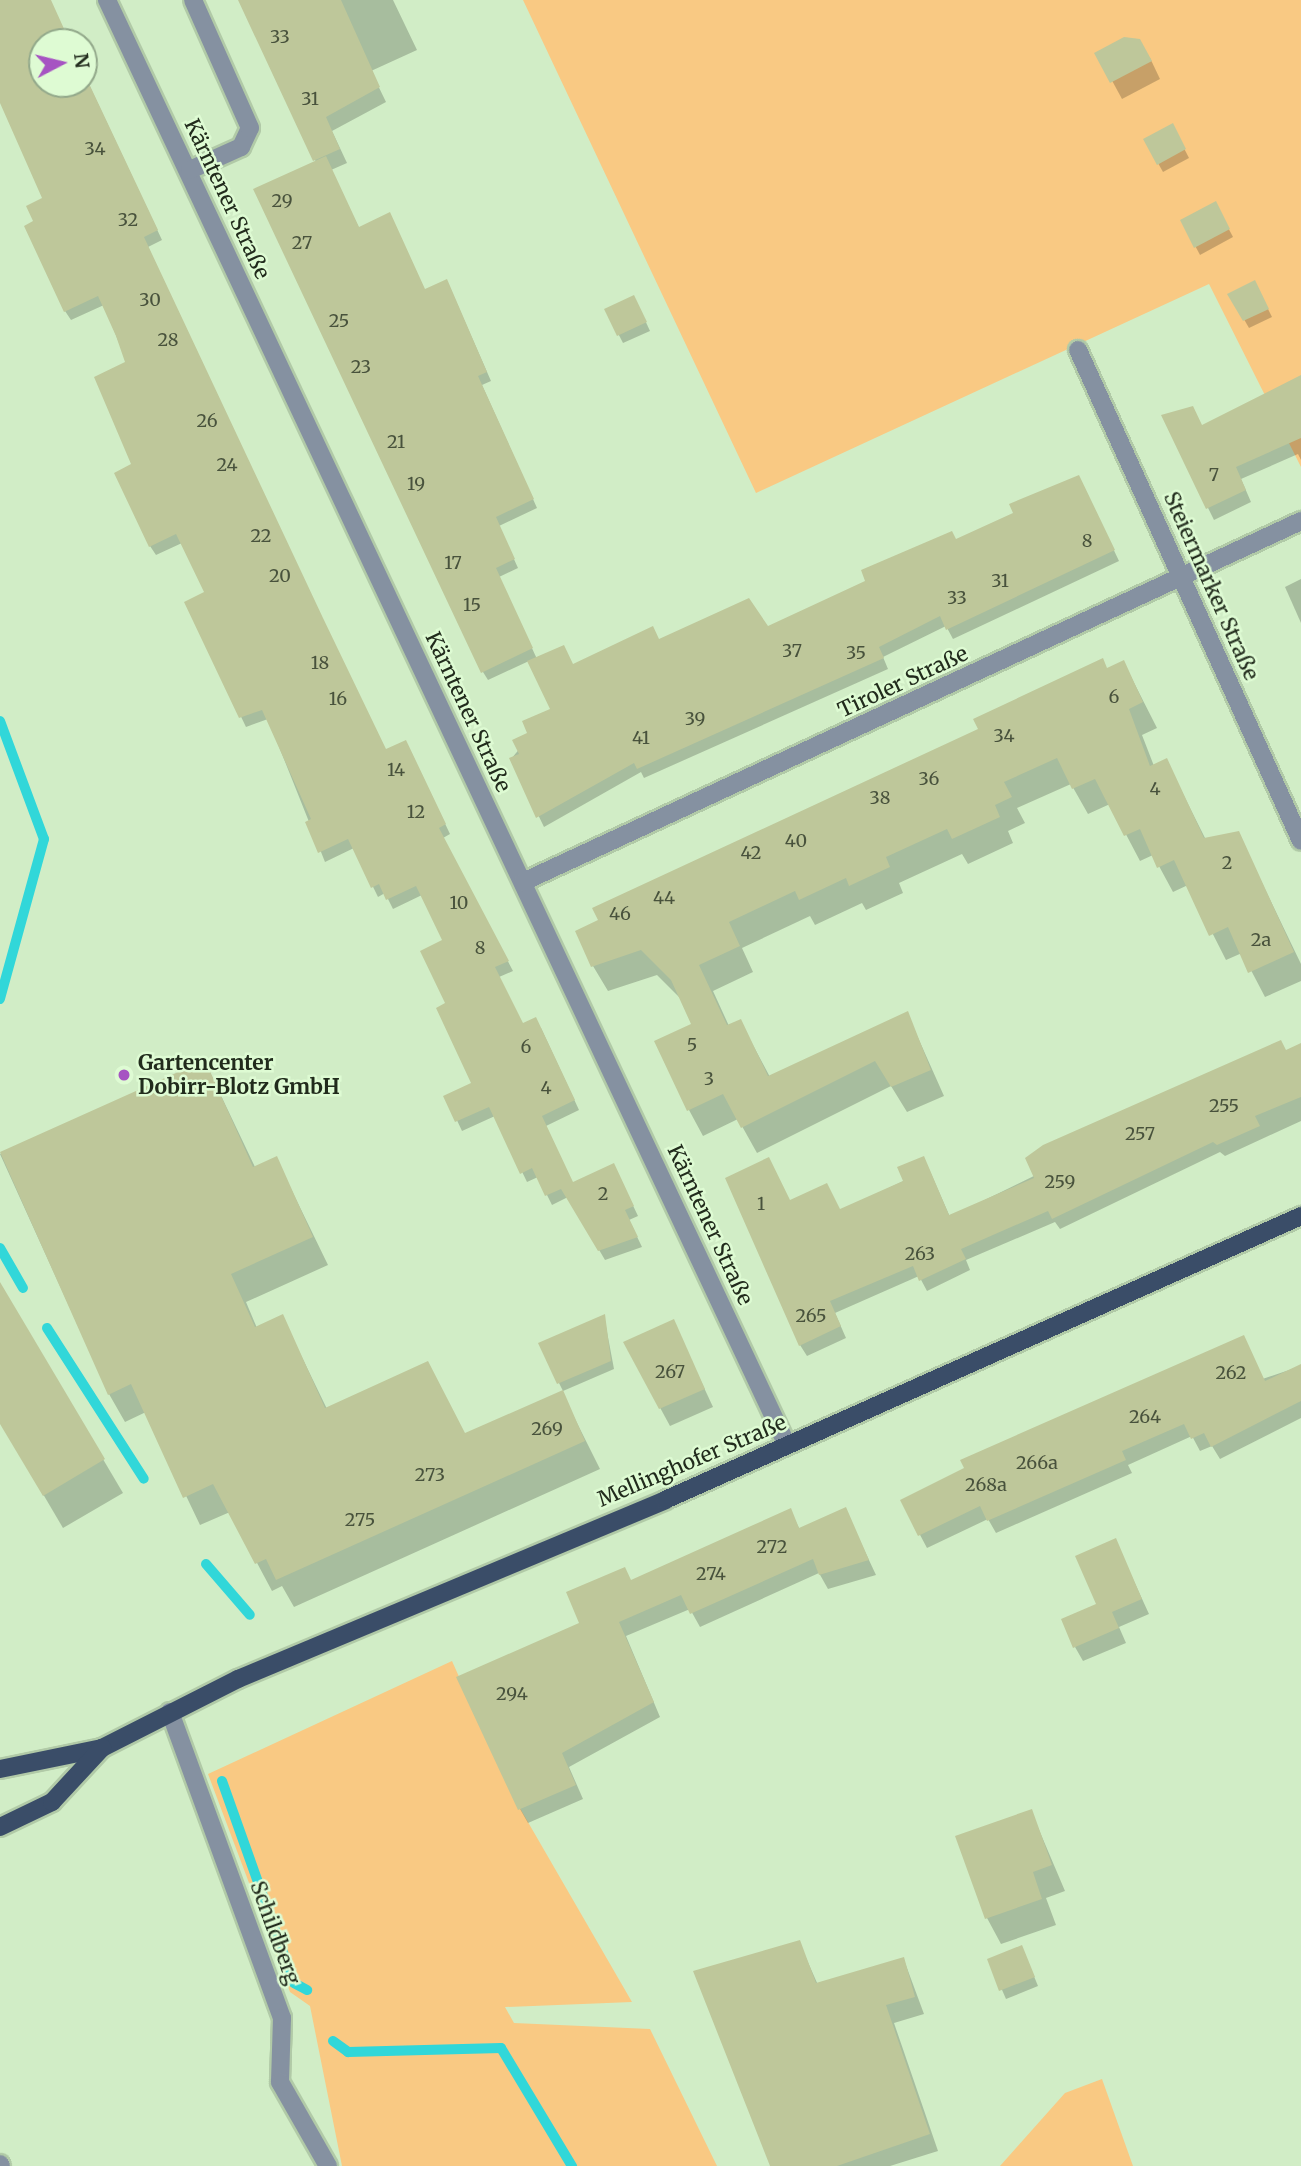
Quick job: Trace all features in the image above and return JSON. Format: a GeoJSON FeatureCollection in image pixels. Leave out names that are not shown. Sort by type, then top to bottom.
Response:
{"type":"FeatureCollection","features":[{"type":"Feature","properties":{"kind":"main road","name":"Mellinghofer Straße"},"geometry":{"type":"LineString","coordinates":[[0,1769],[102,1748],[170,1712],[787,1445],[1301,1216]]}},
{"type":"Feature","properties":{"kind":"main road","name":"Mellinghofer Straße"},"geometry":{"type":"LineString","coordinates":[[0,1827],[52,1802],[102,1748]]}},
{"type":"Feature","properties":{"kind":"street","name":"Kärntener Straße"},"geometry":{"type":"LineString","coordinates":[[107,0],[190,170],[787,1445]]}},
{"type":"Feature","properties":{"kind":"street"},"geometry":{"type":"LineString","coordinates":[[190,170],[241,147],[250,128],[193,0]]}},
{"type":"Feature","properties":{"kind":"street","name":"Steiermarker Straße"},"geometry":{"type":"LineString","coordinates":[[1078,351],[1301,841]]}},
{"type":"Feature","properties":{"kind":"street","name":"Tiroler Straße"},"geometry":{"type":"LineString","coordinates":[[523,882],[1181,579],[1301,521]]}},
{"type":"Feature","properties":{"kind":"street","name":"Schildberg"},"geometry":{"type":"LineString","coordinates":[[170,1712],[282,2018],[280,2082],[328,2166]]}},
{"type":"Feature","properties":{"kind":"shaded area"},"geometry":{"type":"Polygon","coordinates":[[[523,0],[1301,0],[1301,467],[1209,284],[756,493],[523,0]]]}},
{"type":"Feature","properties":{"kind":"shaded area"},"geometry":{"type":"Polygon","coordinates":[[[452,1661],[510,1791],[632,2002],[505,2007],[514,2023],[650,2029],[717,2166],[342,2166],[310,2006],[290,1992],[208,1774],[452,1661]]]}},
{"type":"Feature","properties":{"kind":"shaded area"},"geometry":{"type":"Polygon","coordinates":[[[1102,2079],[1133,2166],[1000,2166],[1065,2093],[1102,2079]]]}},
{"type":"Feature","properties":{"kind":"building"},"geometry":{"type":"Polygon","coordinates":[[[0,0],[51,0],[64,28],[28,28],[28,98],[96,98],[158,230],[144,237],[323,618],[386,749],[406,740],[446,824],[439,828],[509,961],[495,967],[523,1023],[536,1017],[575,1100],[542,1116],[573,1182],[614,1163],[634,1206],[625,1210],[638,1237],[598,1251],[561,1189],[545,1196],[532,1168],[520,1174],[489,1107],[455,1122],[443,1096],[471,1083],[436,1008],[445,1003],[420,951],[442,940],[416,886],[386,900],[379,884],[371,888],[348,839],[318,853],[305,822],[311,819],[262,710],[239,718],[184,602],[204,592],[176,534],[149,547],[114,473],[131,464],[94,377],[125,362],[98,296],[64,312],[24,226],[33,221],[26,206],[42,198],[0,103],[0,0]]]}},
{"type":"Feature","properties":{"kind":"building"},"geometry":{"type":"Polygon","coordinates":[[[238,0],[341,0],[380,87],[326,117],[340,149],[313,161],[238,0]]]}},
{"type":"Feature","properties":{"kind":"building"},"geometry":{"type":"Polygon","coordinates":[[[1124,37],[1140,39],[1152,61],[1110,83],[1094,53],[1124,37]]]}},
{"type":"Feature","properties":{"kind":"building"},"geometry":{"type":"Polygon","coordinates":[[[1173,123],[1186,149],[1157,165],[1143,139],[1173,123]]]}},
{"type":"Feature","properties":{"kind":"building"},"geometry":{"type":"Polygon","coordinates":[[[326,156],[359,227],[390,212],[425,289],[447,279],[487,372],[478,376],[534,499],[496,517],[515,559],[496,568],[533,648],[481,673],[253,189],[326,156]]]}},
{"type":"Feature","properties":{"kind":"building"},"geometry":{"type":"Polygon","coordinates":[[[1216,201],[1230,229],[1194,248],[1180,220],[1216,201]]]}},
{"type":"Feature","properties":{"kind":"building"},"geometry":{"type":"Polygon","coordinates":[[[1255,280],[1269,309],[1243,321],[1227,294],[1255,280]]]}},
{"type":"Feature","properties":{"kind":"building"},"geometry":{"type":"Polygon","coordinates":[[[634,295],[647,322],[617,336],[604,309],[634,295]]]}},
{"type":"Feature","properties":{"kind":"building"},"geometry":{"type":"Polygon","coordinates":[[[1301,375],[1301,438],[1236,467],[1246,490],[1206,509],[1161,415],[1193,406],[1202,425],[1301,375]]]}},
{"type":"Feature","properties":{"kind":"building"},"geometry":{"type":"Polygon","coordinates":[[[1079,475],[1115,550],[946,630],[940,616],[879,647],[884,658],[637,769],[634,763],[536,818],[509,758],[519,754],[512,740],[527,733],[522,721],[550,709],[527,661],[564,645],[573,664],[653,626],[659,639],[749,598],[768,626],[865,581],[861,570],[952,531],[956,539],[1013,513],[1009,504],[1079,475]]]}},
{"type":"Feature","properties":{"kind":"building"},"geometry":{"type":"Polygon","coordinates":[[[1103,658],[1107,668],[1124,660],[1143,702],[1129,709],[1150,766],[1167,758],[1204,838],[1239,831],[1294,952],[1248,973],[1228,927],[1209,936],[1174,860],[1157,868],[1140,829],[1124,836],[1095,779],[1072,789],[1057,758],[1004,782],[1012,797],[995,805],[1000,817],[952,839],[947,829],[886,857],[890,867],[849,886],[846,878],[799,900],[795,891],[729,922],[740,946],[699,965],[727,1025],[741,1019],[768,1076],[908,1011],[931,1070],[891,1087],[875,1061],[741,1128],[723,1094],[687,1111],[654,1041],[691,1024],[671,980],[641,950],[591,967],[575,931],[598,920],[592,908],[978,729],[973,719],[1103,658]]]}},
{"type":"Feature","properties":{"kind":"building"},"geometry":{"type":"Polygon","coordinates":[[[1281,1040],[1286,1050],[1301,1043],[1301,1097],[1255,1116],[1260,1126],[1217,1145],[1213,1142],[1052,1219],[1048,1211],[961,1249],[966,1259],[919,1281],[913,1266],[830,1301],[841,1326],[799,1346],[725,1178],[769,1157],[790,1200],[827,1183],[840,1209],[903,1181],[897,1167],[924,1156],[949,1215],[1034,1178],[1025,1158],[1043,1145],[1281,1040]]]}},
{"type":"Feature","properties":{"kind":"building"},"geometry":{"type":"Polygon","coordinates":[[[205,1060],[253,1167],[277,1156],[313,1237],[231,1274],[255,1327],[283,1314],[325,1408],[428,1361],[465,1433],[563,1390],[585,1441],[276,1580],[266,1559],[255,1564],[213,1484],[183,1498],[131,1384],[108,1395],[0,1152],[205,1060]]]}},
{"type":"Feature","properties":{"kind":"building"},"geometry":{"type":"Polygon","coordinates":[[[0,1282],[105,1459],[43,1496],[0,1424],[0,1282]]]}},
{"type":"Feature","properties":{"kind":"building"},"geometry":{"type":"Polygon","coordinates":[[[605,1314],[611,1361],[557,1384],[538,1343],[605,1314]]]}},
{"type":"Feature","properties":{"kind":"building"},"geometry":{"type":"Polygon","coordinates":[[[674,1319],[705,1389],[659,1409],[623,1342],[674,1319]]]}},
{"type":"Feature","properties":{"kind":"building"},"geometry":{"type":"Polygon","coordinates":[[[1244,1335],[1265,1381],[1301,1364],[1301,1401],[1211,1447],[1204,1433],[1191,1439],[1184,1424],[1122,1451],[1126,1460],[987,1521],[980,1506],[918,1536],[900,1500],[964,1468],[960,1460],[1244,1335]]]}},
{"type":"Feature","properties":{"kind":"building"},"geometry":{"type":"Polygon","coordinates":[[[846,1507],[869,1560],[819,1575],[813,1559],[690,1614],[681,1595],[619,1622],[654,1702],[562,1753],[576,1785],[518,1810],[456,1677],[579,1623],[566,1592],[625,1567],[631,1580],[791,1508],[799,1528],[846,1507]]]}},
{"type":"Feature","properties":{"kind":"building"},"geometry":{"type":"Polygon","coordinates":[[[1116,1538],[1142,1599],[1112,1612],[1119,1628],[1073,1648],[1061,1619],[1096,1604],[1075,1556],[1116,1538]]]}},
{"type":"Feature","properties":{"kind":"building"},"geometry":{"type":"Polygon","coordinates":[[[1032,1809],[1052,1865],[1033,1872],[1042,1899],[985,1919],[955,1836],[1032,1809]]]}},
{"type":"Feature","properties":{"kind":"building"},"geometry":{"type":"Polygon","coordinates":[[[800,1940],[816,1983],[904,1957],[915,1997],[886,2005],[930,2134],[837,2166],[770,2166],[693,1971],[800,1940]]]}},
{"type":"Feature","properties":{"kind":"building"},"geometry":{"type":"Polygon","coordinates":[[[1022,1945],[1035,1977],[999,1991],[987,1959],[1022,1945]]]}},
{"type":"Feature","properties":{"kind":"waterway"},"geometry":{"type":"LineString","coordinates":[[0,721],[44,839],[0,999]]}},
{"type":"Feature","properties":{"kind":"waterway"},"geometry":{"type":"LineString","coordinates":[[0,1248],[23,1288]]}},
{"type":"Feature","properties":{"kind":"waterway"},"geometry":{"type":"LineString","coordinates":[[47,1328],[144,1479]]}},
{"type":"Feature","properties":{"kind":"waterway"},"geometry":{"type":"LineString","coordinates":[[206,1564],[250,1615]]}},
{"type":"Feature","properties":{"kind":"waterway"},"geometry":{"type":"LineString","coordinates":[[222,1781],[294,1983],[307,1990]]}},
{"type":"Feature","properties":{"kind":"waterway"},"geometry":{"type":"LineString","coordinates":[[333,2041],[348,2052],[501,2048],[572,2166]]}},
{"type":"Feature","properties":{"kind":"place","name":"Gartencenter Dobirr-Blotz GmbH"},"geometry":{"type":"Point","coordinates":[124,1075]}}]}
